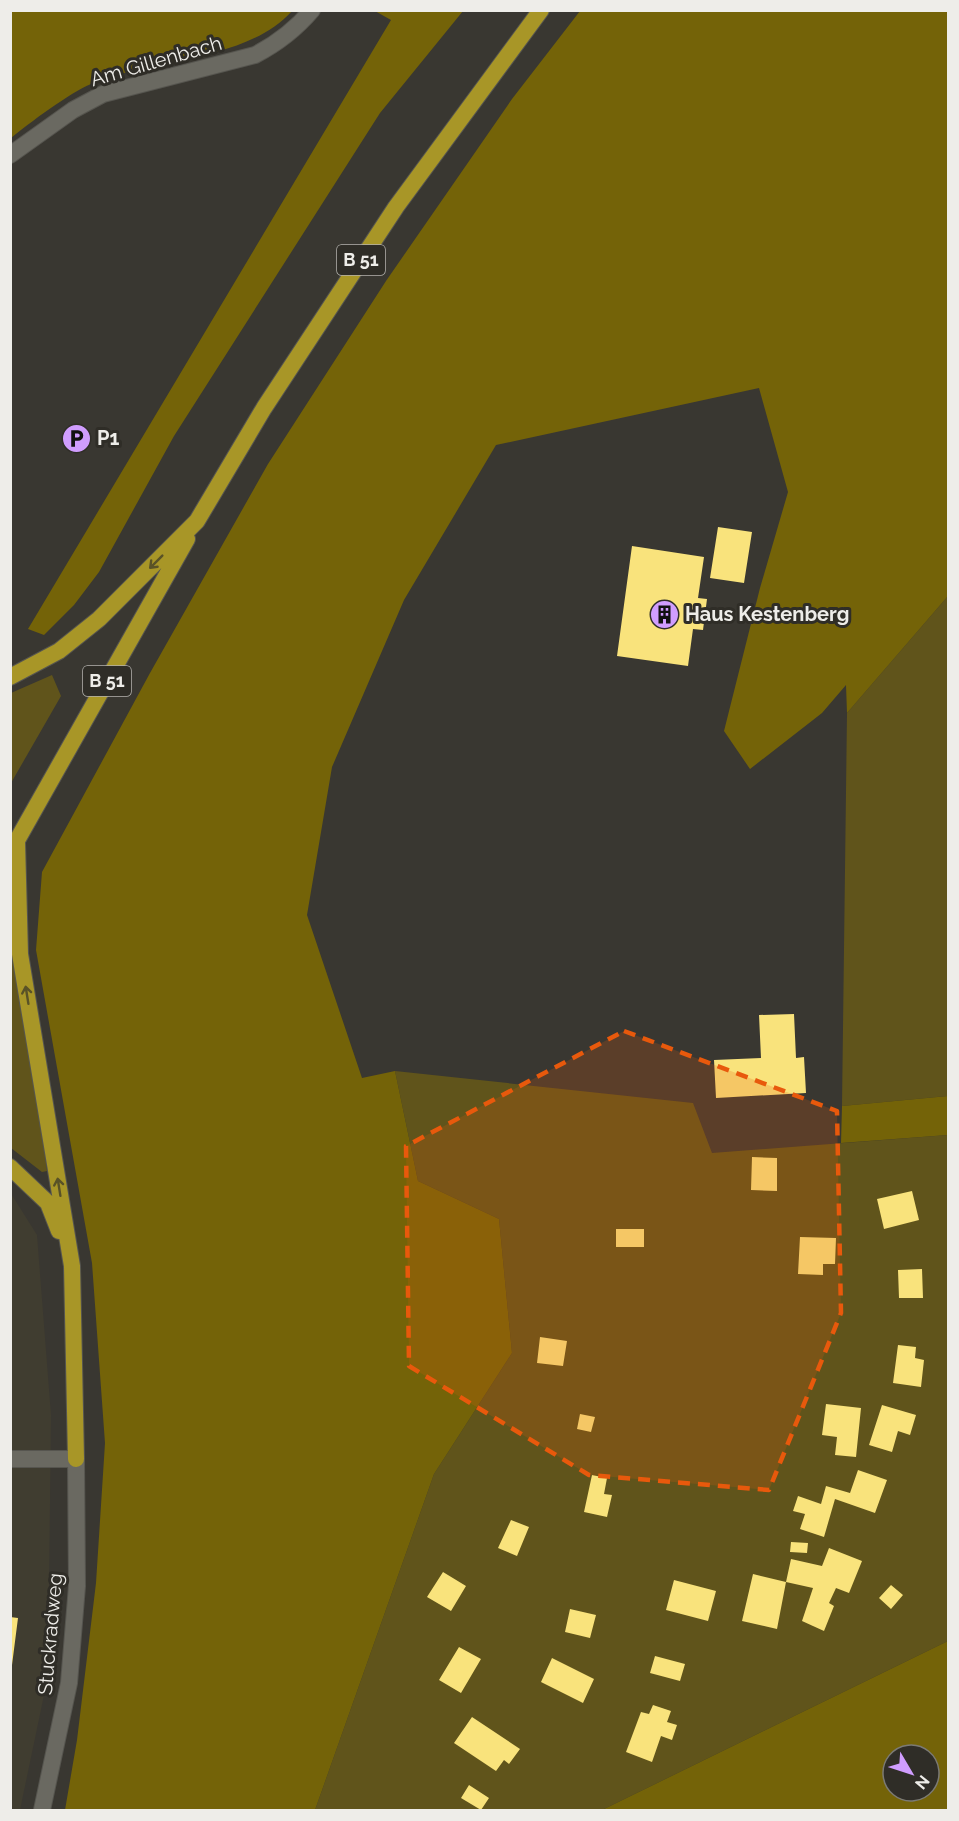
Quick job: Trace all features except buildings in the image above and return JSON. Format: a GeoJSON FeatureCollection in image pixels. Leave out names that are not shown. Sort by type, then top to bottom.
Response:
{"type":"FeatureCollection","features":[{"type":"Feature","properties":{"kind":"main road","name":"B 51"},"geometry":{"type":"LineString","coordinates":[[14,847],[197,521],[270,398],[396,207],[541,10]]}},
{"type":"Feature","properties":{"kind":"main road"},"geometry":{"type":"LineString","coordinates":[[10,677],[58,651],[99,619],[197,521]]}},
{"type":"Feature","properties":{"kind":"main road"},"geometry":{"type":"LineString","coordinates":[[14,847],[20,954],[72,1266],[76,1459]]}},
{"type":"Feature","properties":{"kind":"main road"},"geometry":{"type":"LineString","coordinates":[[10,1167],[48,1203],[72,1266]]}},
{"type":"Feature","properties":{"kind":"street","name":"Am Gillenbach"},"geometry":{"type":"LineString","coordinates":[[10,155],[73,110],[103,94],[255,55],[275,45],[296,29],[312,10]]}},
{"type":"Feature","properties":{"kind":"street"},"geometry":{"type":"LineString","coordinates":[[10,1459],[76,1459]]}},
{"type":"Feature","properties":{"kind":"street","name":"Stuckradweg"},"geometry":{"type":"LineString","coordinates":[[42,1810],[69,1683],[77,1587],[76,1459]]}},
{"type":"Feature","properties":{"kind":"highlighted area"},"geometry":{"type":"Polygon","coordinates":[[[624,1031],[837,1111],[841,1313],[769,1490],[589,1475],[409,1366],[406,1146],[624,1031]]]}},
{"type":"Feature","properties":{"kind":"shaded area"},"geometry":{"type":"Polygon","coordinates":[[[11,10],[292,11],[273,28],[224,50],[115,75],[91,84],[61,101],[11,138],[11,10]]]}},
{"type":"Feature","properties":{"kind":"shaded area"},"geometry":{"type":"Polygon","coordinates":[[[375,11],[463,11],[380,113],[174,436],[99,572],[74,605],[44,635],[28,629],[391,20],[375,11]]]}},
{"type":"Feature","properties":{"kind":"shaded area"},"geometry":{"type":"Polygon","coordinates":[[[580,11],[948,11],[948,596],[847,713],[846,685],[822,713],[750,769],[724,731],[760,588],[788,492],[759,388],[496,445],[404,600],[332,767],[307,915],[362,1078],[395,1071],[418,1181],[499,1219],[512,1353],[434,1474],[315,1810],[65,1810],[77,1740],[96,1583],[105,1443],[92,1263],[36,950],[42,872],[150,673],[268,464],[386,281],[512,99],[580,11]]]}},
{"type":"Feature","properties":{"kind":"shaded area"},"geometry":{"type":"Polygon","coordinates":[[[948,596],[948,1096],[842,1106],[847,713],[948,596]]]}},
{"type":"Feature","properties":{"kind":"shaded area"},"geometry":{"type":"Polygon","coordinates":[[[52,675],[61,696],[11,783],[11,693],[52,675]]]}},
{"type":"Feature","properties":{"kind":"shaded area"},"geometry":{"type":"Polygon","coordinates":[[[10,938],[44,1145],[47,1171],[42,1172],[11,1148],[10,938]]]}},
{"type":"Feature","properties":{"kind":"shaded area"},"geometry":{"type":"Polygon","coordinates":[[[395,1071],[693,1103],[712,1153],[948,1135],[948,1641],[602,1810],[315,1810],[434,1474],[512,1353],[499,1219],[418,1181],[395,1071]]]}},
{"type":"Feature","properties":{"kind":"shaded area"},"geometry":{"type":"Polygon","coordinates":[[[948,1096],[948,1135],[841,1143],[842,1106],[948,1096]]]}},
{"type":"Feature","properties":{"kind":"shaded area"},"geometry":{"type":"Polygon","coordinates":[[[10,1192],[37,1235],[51,1415],[48,1676],[20,1810],[10,1810],[10,1192]]]}},
{"type":"Feature","properties":{"kind":"shaded area"},"geometry":{"type":"Polygon","coordinates":[[[948,1641],[948,1810],[602,1810],[948,1641]]]}},
{"type":"Feature","properties":{"kind":"place","name":"P1"},"geometry":{"type":"Point","coordinates":[76,438]}},
{"type":"Feature","properties":{"kind":"place","name":"Haus Kestenberg"},"geometry":{"type":"Point","coordinates":[664,614]}}]}
